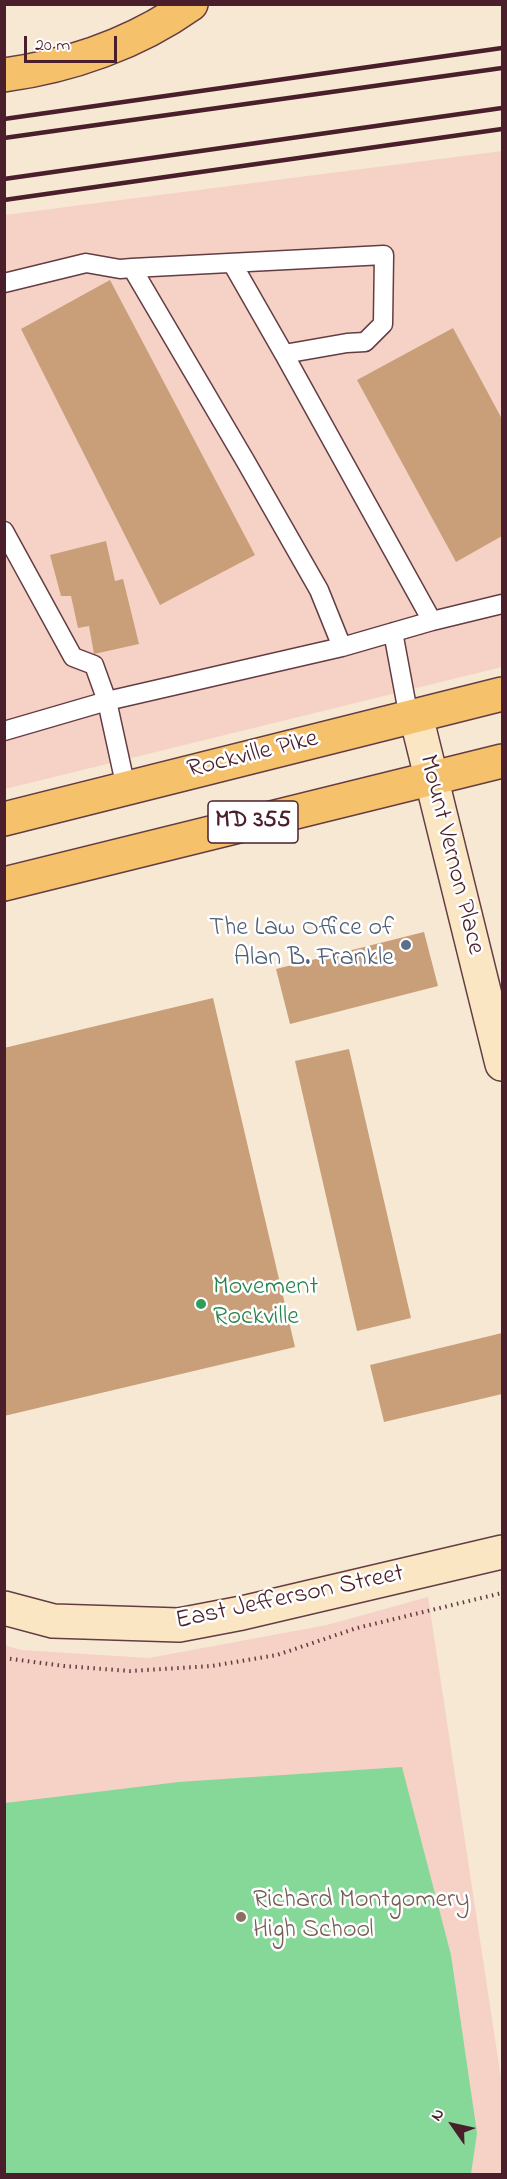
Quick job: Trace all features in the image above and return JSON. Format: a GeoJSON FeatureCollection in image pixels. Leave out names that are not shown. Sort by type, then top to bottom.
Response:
{"type":"FeatureCollection","features":[{"type":"Feature","properties":{"kind":"main road"},"geometry":{"type":"LineString","coordinates":[[4,75],[35,71],[124,44],[191,4]]}},
{"type":"Feature","properties":{"kind":"main road","name":"Rockville Pike"},"geometry":{"type":"LineString","coordinates":[[4,819],[502,694]]}},
{"type":"Feature","properties":{"kind":"main road","name":"MD 355"},"geometry":{"type":"LineString","coordinates":[[4,884],[502,761]]}},
{"type":"Feature","properties":{"kind":"street","name":"Mount Vernon Place"},"geometry":{"type":"LineString","coordinates":[[412,717],[431,778],[502,1064]]}},
{"type":"Feature","properties":{"kind":"street","name":"East Jefferson Street"},"geometry":{"type":"LineString","coordinates":[[4,1608],[53,1621],[179,1625],[502,1552]]}},
{"type":"Feature","properties":{"kind":"lane"},"geometry":{"type":"LineString","coordinates":[[4,283],[86,263],[132,268],[384,255],[383,324],[365,342],[284,354]]}},
{"type":"Feature","properties":{"kind":"lane"},"geometry":{"type":"LineString","coordinates":[[232,263],[432,621]]}},
{"type":"Feature","properties":{"kind":"lane"},"geometry":{"type":"LineString","coordinates":[[132,268],[319,590],[342,647]]}},
{"type":"Feature","properties":{"kind":"lane"},"geometry":{"type":"LineString","coordinates":[[4,531],[73,657],[94,665],[107,701],[126,788]]}},
{"type":"Feature","properties":{"kind":"lane"},"geometry":{"type":"LineString","coordinates":[[4,731],[107,701],[342,647],[502,604]]}},
{"type":"Feature","properties":{"kind":"lane"},"geometry":{"type":"LineString","coordinates":[[393,632],[412,717]]}},
{"type":"Feature","properties":{"kind":"shaded area"},"geometry":{"type":"Polygon","coordinates":[[[502,151],[502,667],[5,789],[4,215],[502,151]]]}},
{"type":"Feature","properties":{"kind":"shaded area","name":"Richard Montgomery High School"},"geometry":{"type":"Polygon","coordinates":[[[428,1597],[502,2085],[502,2174],[5,2174],[4,1645],[21,1650],[149,1658],[327,1625],[428,1597]]]}},
{"type":"Feature","properties":{"kind":"green space","name":"Richard Montgomery High School"},"geometry":{"type":"Polygon","coordinates":[[[402,1767],[451,1955],[477,2133],[471,2174],[5,2174],[5,1803],[179,1782],[402,1767]]]}},
{"type":"Feature","properties":{"kind":"building"},"geometry":{"type":"Polygon","coordinates":[[[110,280],[255,555],[160,605],[21,329],[110,280]]]}},
{"type":"Feature","properties":{"kind":"building"},"geometry":{"type":"Polygon","coordinates":[[[453,328],[502,419],[502,536],[456,562],[357,380],[453,328]]]}},
{"type":"Feature","properties":{"kind":"building"},"geometry":{"type":"Polygon","coordinates":[[[106,541],[115,581],[123,579],[139,644],[94,654],[89,626],[78,628],[71,596],[61,596],[50,555],[106,541]]]}},
{"type":"Feature","properties":{"kind":"building"},"geometry":{"type":"Polygon","coordinates":[[[424,932],[438,986],[290,1024],[276,969],[424,932]]]}},
{"type":"Feature","properties":{"kind":"building"},"geometry":{"type":"Polygon","coordinates":[[[213,998],[295,1347],[4,1416],[4,1048],[213,998]]]}},
{"type":"Feature","properties":{"kind":"building"},"geometry":{"type":"Polygon","coordinates":[[[349,1049],[411,1318],[357,1331],[295,1061],[349,1049]]]}},
{"type":"Feature","properties":{"kind":"building"},"geometry":{"type":"Polygon","coordinates":[[[502,1333],[502,1394],[384,1422],[370,1365],[502,1333]]]}},
{"type":"Feature","properties":{"kind":"railway"},"geometry":{"type":"LineString","coordinates":[[4,119],[502,48]]}},
{"type":"Feature","properties":{"kind":"railway"},"geometry":{"type":"LineString","coordinates":[[4,138],[502,68]]}},
{"type":"Feature","properties":{"kind":"railway"},"geometry":{"type":"LineString","coordinates":[[4,179],[502,108]]}},
{"type":"Feature","properties":{"kind":"railway"},"geometry":{"type":"LineString","coordinates":[[4,200],[502,129]]}},
{"type":"Feature","properties":{"kind":"place","name":"The Law Office of Alan B. Frankle"},"geometry":{"type":"Point","coordinates":[406,945]}},
{"type":"Feature","properties":{"kind":"place","name":"Movement Rockville"},"geometry":{"type":"Point","coordinates":[201,1304]}},
{"type":"Feature","properties":{"kind":"place","name":"Richard Montgomery High School"},"geometry":{"type":"Point","coordinates":[241,1917]}}]}
